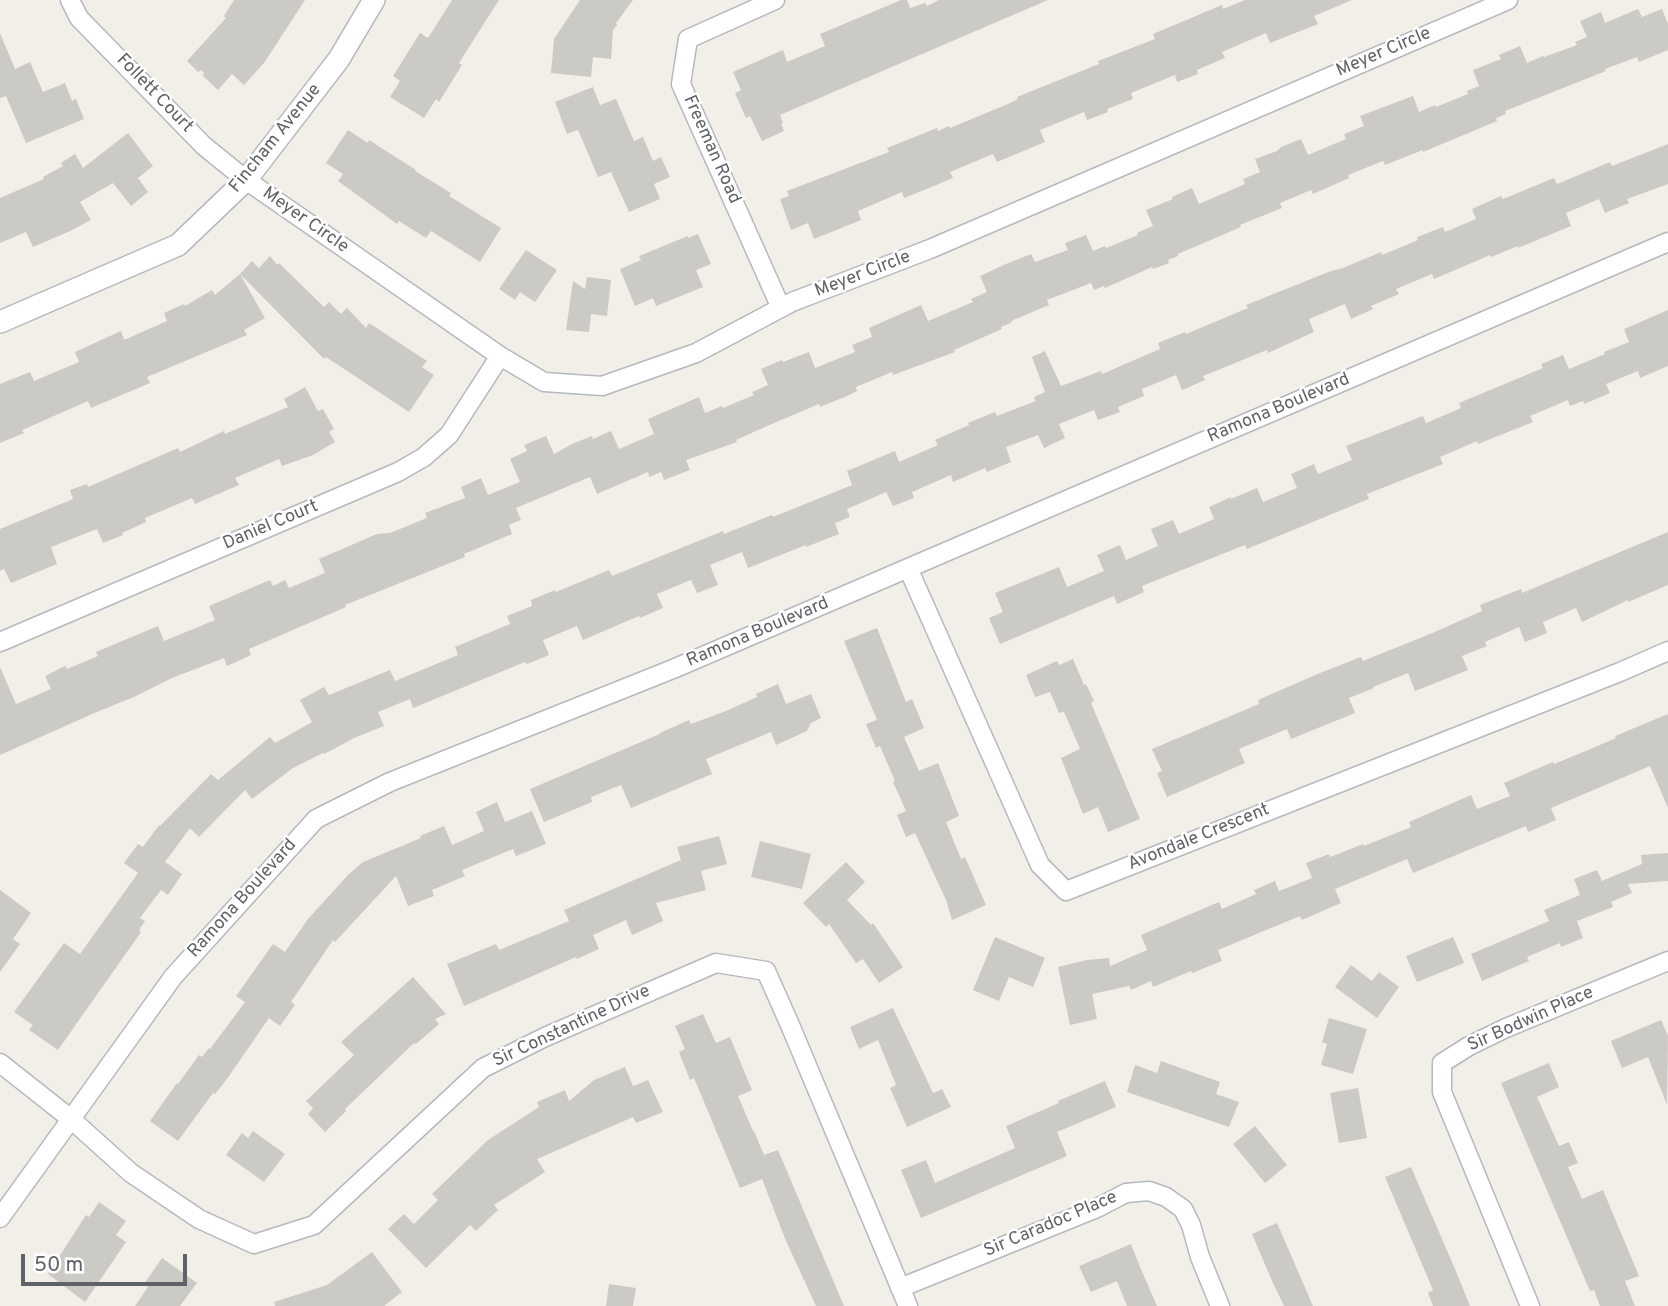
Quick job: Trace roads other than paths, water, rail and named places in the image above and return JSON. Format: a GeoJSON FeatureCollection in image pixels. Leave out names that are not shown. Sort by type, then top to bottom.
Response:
{"type":"FeatureCollection","features":[{"type":"Feature","properties":{"kind":"street","name":"Follett Court"},"geometry":{"type":"LineString","coordinates":[[70,0],[79,18],[195,136],[246,180]]}},
{"type":"Feature","properties":{"kind":"street","name":"Fincham Avenue"},"geometry":{"type":"LineString","coordinates":[[0,323],[178,245],[246,180],[339,59],[374,0]]}},
{"type":"Feature","properties":{"kind":"street","name":"Freeman Road"},"geometry":{"type":"LineString","coordinates":[[775,0],[688,39],[681,84],[781,307]]}},
{"type":"Feature","properties":{"kind":"street","name":"Meyer Circle"},"geometry":{"type":"LineString","coordinates":[[246,180],[500,356],[544,382],[602,386],[696,353],[781,307],[943,244],[1508,0]]}},
{"type":"Feature","properties":{"kind":"street","name":"Ramona Boulevard"},"geometry":{"type":"LineString","coordinates":[[0,1218],[173,977],[316,819],[390,782],[673,669],[1668,242]]}},
{"type":"Feature","properties":{"kind":"street","name":"Daniel Court"},"geometry":{"type":"LineString","coordinates":[[0,642],[398,472],[449,435],[500,356]]}},
{"type":"Feature","properties":{"kind":"street","name":"Avondale Crescent"},"geometry":{"type":"LineString","coordinates":[[908,568],[1040,865],[1066,891],[1668,651]]}},
{"type":"Feature","properties":{"kind":"street","name":"Sir Bodwin Place"},"geometry":{"type":"LineString","coordinates":[[1530,1306],[1442,1092],[1442,1063],[1506,1028],[1668,961]]}},
{"type":"Feature","properties":{"kind":"street","name":"Sir Constantine Drive"},"geometry":{"type":"LineString","coordinates":[[71,1119],[131,1173],[199,1219],[254,1244],[314,1225],[483,1068],[545,1037],[716,963],[766,971],[908,1306]]}},
{"type":"Feature","properties":{"kind":"street"},"geometry":{"type":"LineString","coordinates":[[0,1063],[71,1119]]}},
{"type":"Feature","properties":{"kind":"street","name":"Sir Caradoc Place"},"geometry":{"type":"LineString","coordinates":[[900,1289],[1097,1208],[1126,1193],[1149,1191],[1166,1197],[1183,1209],[1220,1306]]}}]}
